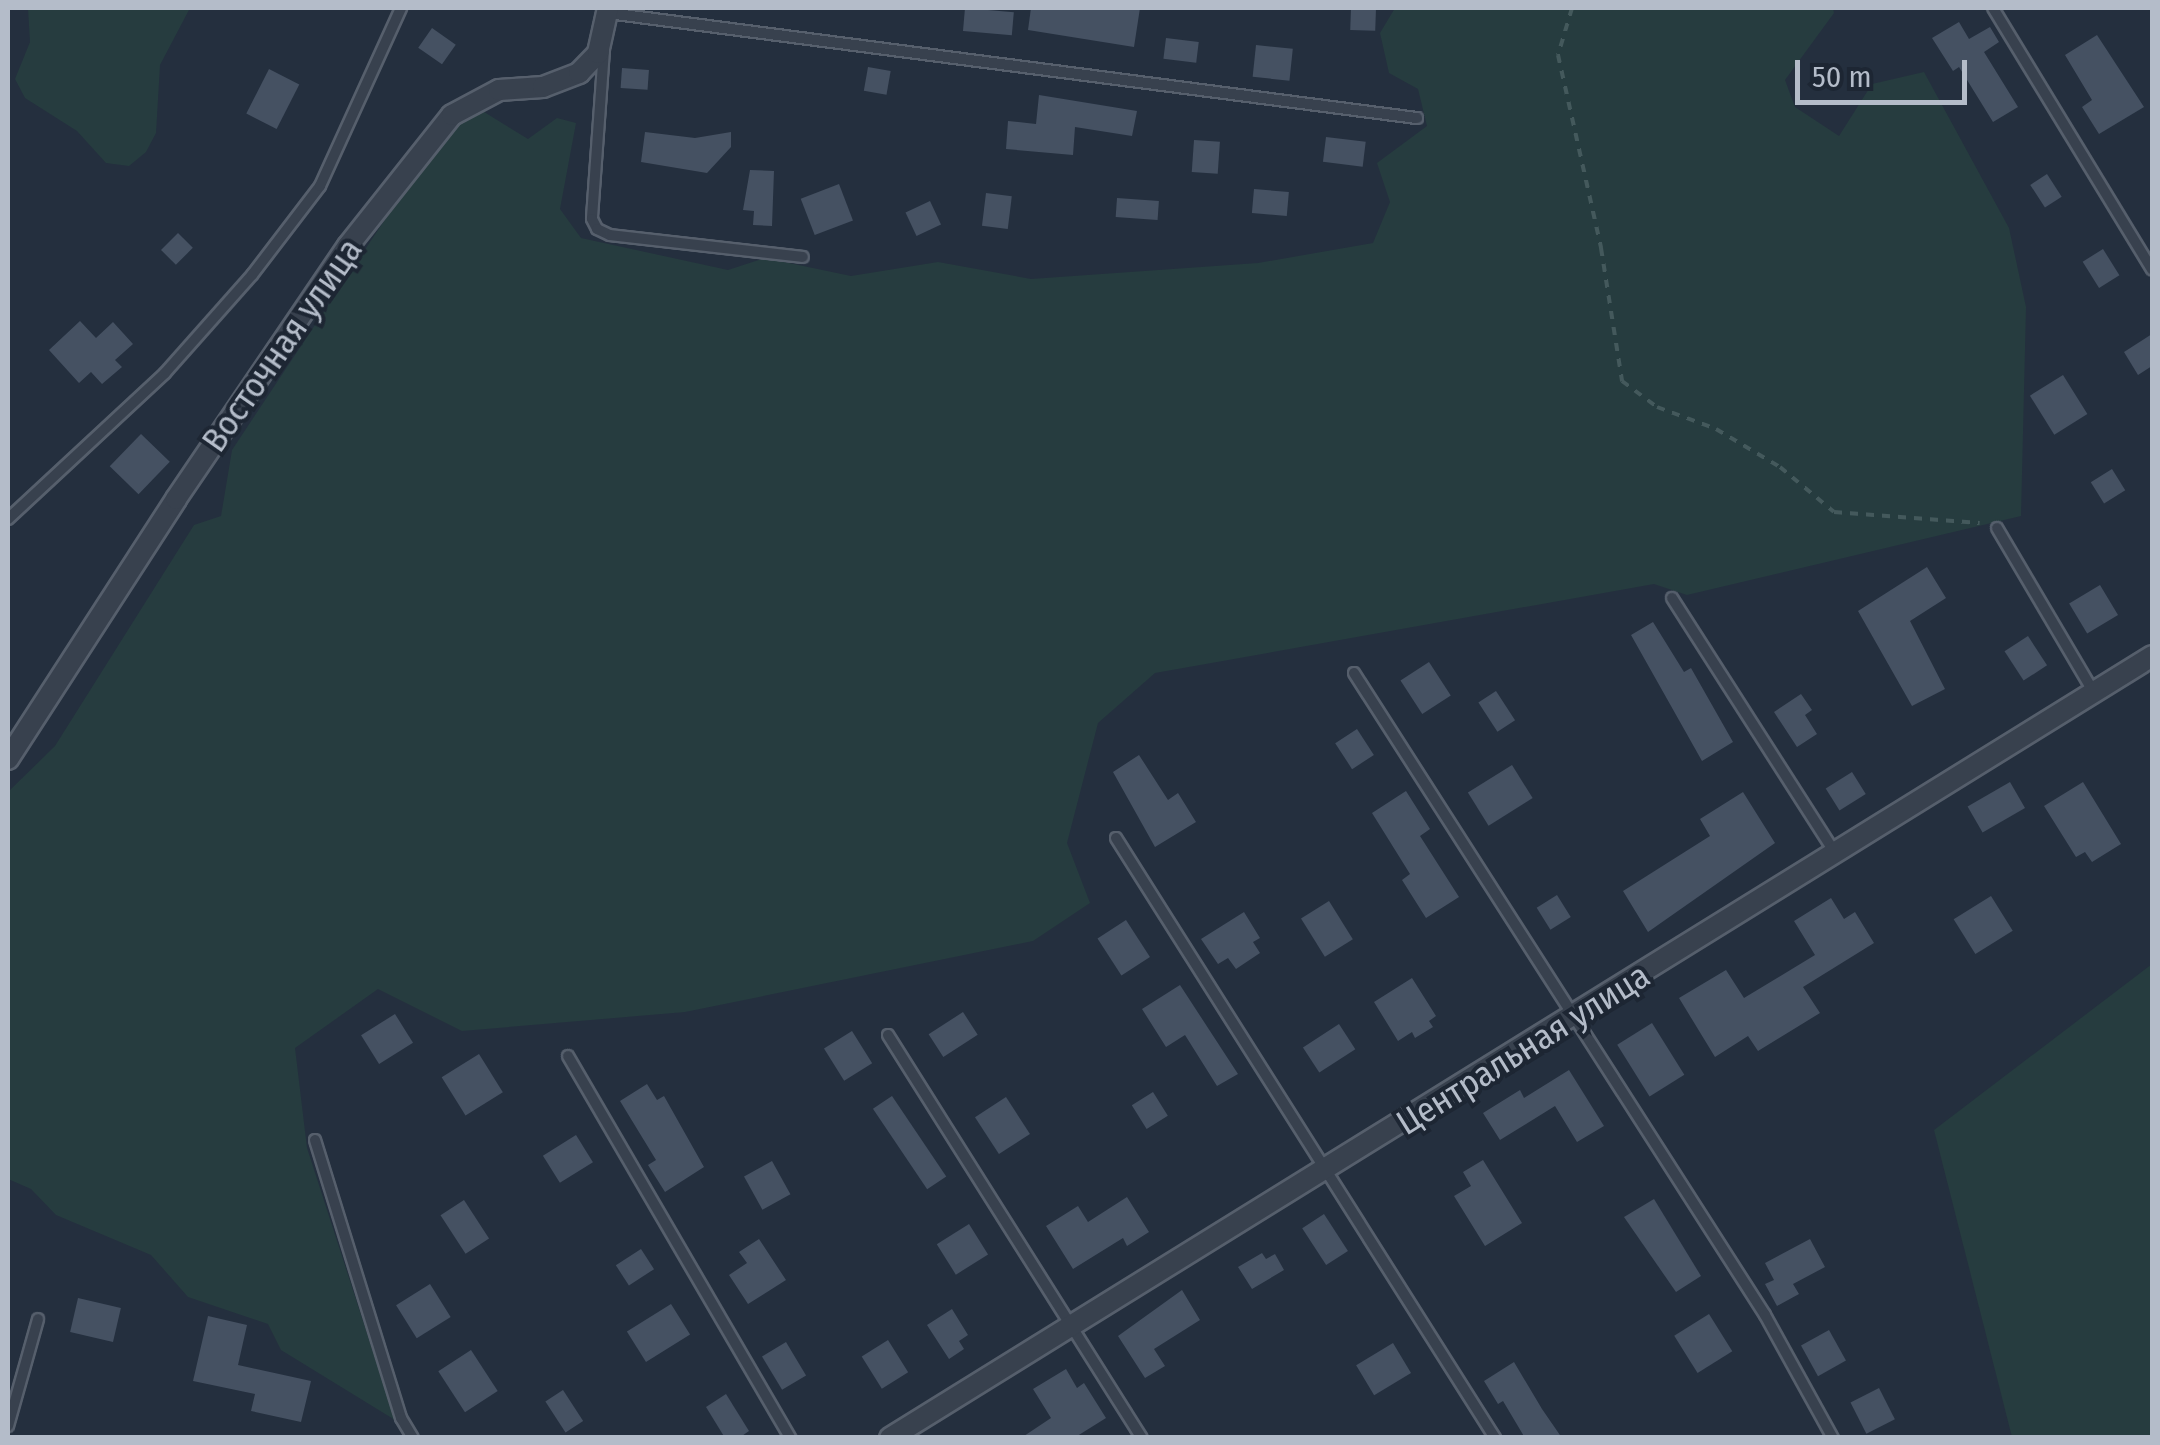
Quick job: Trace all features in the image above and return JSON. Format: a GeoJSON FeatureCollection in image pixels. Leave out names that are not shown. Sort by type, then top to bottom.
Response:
{"type":"FeatureCollection","features":[{"type":"Feature","properties":{"kind":"street","name":"Восточная улица"},"geometry":{"type":"LineString","coordinates":[[8,759],[176,499],[348,246],[452,115],[499,90],[568,80],[590,65],[607,18]]}},
{"type":"Feature","properties":{"kind":"street","name":"Центральная улица"},"geometry":{"type":"LineString","coordinates":[[890,1438],[1326,1172],[2152,656]]}},
{"type":"Feature","properties":{"kind":"lane"},"geometry":{"type":"LineString","coordinates":[[8,519],[165,373],[264,260],[320,186],[401,8]]}},
{"type":"Feature","properties":{"kind":"lane"},"geometry":{"type":"LineString","coordinates":[[1992,8],[2152,270]]}},
{"type":"Feature","properties":{"kind":"lane"},"geometry":{"type":"LineString","coordinates":[[803,257],[610,235],[597,229],[592,219],[607,18],[1417,118]]}},
{"type":"Feature","properties":{"kind":"lane"},"geometry":{"type":"LineString","coordinates":[[1997,528],[2094,693]]}},
{"type":"Feature","properties":{"kind":"lane"},"geometry":{"type":"LineString","coordinates":[[1672,598],[1836,855]]}},
{"type":"Feature","properties":{"kind":"lane"},"geometry":{"type":"LineString","coordinates":[[1354,672],[1765,1315],[1834,1438]]}},
{"type":"Feature","properties":{"kind":"lane"},"geometry":{"type":"LineString","coordinates":[[1116,838],[1495,1438]]}},
{"type":"Feature","properties":{"kind":"lane"},"geometry":{"type":"LineString","coordinates":[[888,1035],[1142,1438]]}},
{"type":"Feature","properties":{"kind":"lane"},"geometry":{"type":"LineString","coordinates":[[568,1056],[790,1438]]}},
{"type":"Feature","properties":{"kind":"lane"},"geometry":{"type":"LineString","coordinates":[[315,1140],[401,1418],[413,1438]]}},
{"type":"Feature","properties":{"kind":"lane"},"geometry":{"type":"LineString","coordinates":[[8,1426],[38,1320]]}},
{"type":"Feature","properties":{"kind":"path"},"geometry":{"type":"LineString","coordinates":[[1572,8],[1558,55],[1601,248],[1622,382],[1657,406],[1716,428],[1780,467],[1834,512],[1983,523],[1997,528]]}},
{"type":"Feature","properties":{"kind":"green space"},"geometry":{"type":"Polygon","coordinates":[[[28,8],[190,8],[160,65],[156,133],[146,152],[129,166],[106,163],[77,131],[25,98],[15,79],[30,42],[28,8]]]}},
{"type":"Feature","properties":{"kind":"green space"},"geometry":{"type":"Polygon","coordinates":[[[1395,8],[1833,8],[1834,13],[1785,80],[1795,107],[1839,136],[1872,84],[1924,72],[2009,228],[2026,307],[2021,516],[1687,595],[1654,584],[1155,673],[1098,723],[1067,843],[1090,903],[1033,941],[685,1012],[462,1031],[378,989],[295,1048],[307,1148],[395,1420],[281,1350],[268,1324],[188,1297],[151,1255],[56,1215],[31,1189],[8,1179],[8,792],[55,746],[194,525],[221,516],[232,450],[447,126],[481,110],[528,139],[557,118],[576,123],[560,209],[581,238],[728,270],[765,258],[851,276],[938,262],[1031,279],[1258,263],[1373,243],[1390,202],[1377,163],[1427,126],[1418,89],[1389,73],[1380,33],[1395,8]]]}},
{"type":"Feature","properties":{"kind":"green space"},"geometry":{"type":"Polygon","coordinates":[[[2152,964],[2152,1437],[2012,1437],[1934,1130],[2152,964]]]}},
{"type":"Feature","properties":{"kind":"building"},"geometry":{"type":"Polygon","coordinates":[[[965,8],[1014,12],[1012,35],[963,31],[965,8]]]}},
{"type":"Feature","properties":{"kind":"building"},"geometry":{"type":"Polygon","coordinates":[[[1031,8],[1140,8],[1134,47],[1028,30],[1031,8]]]}},
{"type":"Feature","properties":{"kind":"building"},"geometry":{"type":"Polygon","coordinates":[[[1351,8],[1376,9],[1375,31],[1350,30],[1351,8]]]}},
{"type":"Feature","properties":{"kind":"building"},"geometry":{"type":"Polygon","coordinates":[[[1959,22],[1969,39],[1990,27],[1999,42],[1984,52],[2018,107],[1993,122],[1959,67],[1953,71],[1932,38],[1959,22]]]}},
{"type":"Feature","properties":{"kind":"building"},"geometry":{"type":"Polygon","coordinates":[[[432,28],[456,45],[442,64],[418,48],[432,28]]]}},
{"type":"Feature","properties":{"kind":"building"},"geometry":{"type":"Polygon","coordinates":[[[2097,35],[2144,107],[2099,134],[2082,107],[2092,100],[2065,55],[2097,35]]]}},
{"type":"Feature","properties":{"kind":"building"},"geometry":{"type":"Polygon","coordinates":[[[1166,38],[1199,42],[1196,63],[1163,59],[1166,38]]]}},
{"type":"Feature","properties":{"kind":"building"},"geometry":{"type":"Polygon","coordinates":[[[1256,45],[1293,49],[1289,81],[1253,77],[1256,45]]]}},
{"type":"Feature","properties":{"kind":"building"},"geometry":{"type":"Polygon","coordinates":[[[868,67],[891,71],[886,95],[864,91],[868,67]]]}},
{"type":"Feature","properties":{"kind":"building"},"geometry":{"type":"Polygon","coordinates":[[[622,68],[649,70],[648,90],[621,88],[622,68]]]}},
{"type":"Feature","properties":{"kind":"building"},"geometry":{"type":"Polygon","coordinates":[[[269,69],[299,84],[277,129],[246,114],[269,69]]]}},
{"type":"Feature","properties":{"kind":"building"},"geometry":{"type":"Polygon","coordinates":[[[1039,95],[1137,111],[1132,136],[1075,127],[1073,155],[1006,149],[1008,121],[1036,124],[1039,95]]]}},
{"type":"Feature","properties":{"kind":"building"},"geometry":{"type":"Polygon","coordinates":[[[645,132],[695,138],[731,132],[731,147],[707,173],[641,162],[645,132]]]}},
{"type":"Feature","properties":{"kind":"building"},"geometry":{"type":"Polygon","coordinates":[[[1326,137],[1366,142],[1363,167],[1323,162],[1326,137]]]}},
{"type":"Feature","properties":{"kind":"building"},"geometry":{"type":"Polygon","coordinates":[[[1194,140],[1220,142],[1218,174],[1192,172],[1194,140]]]}},
{"type":"Feature","properties":{"kind":"building"},"geometry":{"type":"Polygon","coordinates":[[[750,170],[774,171],[772,226],[753,225],[754,211],[743,210],[750,170]]]}},
{"type":"Feature","properties":{"kind":"building"},"geometry":{"type":"Polygon","coordinates":[[[2047,174],[2062,197],[2045,208],[2030,185],[2047,174]]]}},
{"type":"Feature","properties":{"kind":"building"},"geometry":{"type":"Polygon","coordinates":[[[839,184],[853,220],[815,235],[801,199],[839,184]]]}},
{"type":"Feature","properties":{"kind":"building"},"geometry":{"type":"Polygon","coordinates":[[[1254,189],[1289,192],[1287,216],[1252,213],[1254,189]]]}},
{"type":"Feature","properties":{"kind":"building"},"geometry":{"type":"Polygon","coordinates":[[[986,193],[1012,196],[1008,229],[982,226],[986,193]]]}},
{"type":"Feature","properties":{"kind":"building"},"geometry":{"type":"Polygon","coordinates":[[[1117,198],[1159,201],[1158,220],[1116,217],[1117,198]]]}},
{"type":"Feature","properties":{"kind":"building"},"geometry":{"type":"Polygon","coordinates":[[[930,201],[941,225],[917,236],[906,212],[930,201]]]}},
{"type":"Feature","properties":{"kind":"building"},"geometry":{"type":"Polygon","coordinates":[[[178,233],[193,248],[176,265],[161,250],[178,233]]]}},
{"type":"Feature","properties":{"kind":"building"},"geometry":{"type":"Polygon","coordinates":[[[2103,249],[2119,275],[2099,288],[2083,262],[2103,249]]]}},
{"type":"Feature","properties":{"kind":"building"},"geometry":{"type":"Polygon","coordinates":[[[80,321],[96,338],[113,322],[133,344],[115,360],[122,367],[102,384],[91,372],[79,383],[49,350],[80,321]]]}},
{"type":"Feature","properties":{"kind":"building"},"geometry":{"type":"Polygon","coordinates":[[[2152,334],[2152,366],[2138,375],[2124,352],[2152,334]]]}},
{"type":"Feature","properties":{"kind":"building"},"geometry":{"type":"Polygon","coordinates":[[[2063,375],[2087,414],[2054,435],[2030,396],[2063,375]]]}},
{"type":"Feature","properties":{"kind":"building"},"geometry":{"type":"Polygon","coordinates":[[[141,434],[170,462],[139,494],[110,466],[141,434]]]}},
{"type":"Feature","properties":{"kind":"building"},"geometry":{"type":"Polygon","coordinates":[[[2112,469],[2125,490],[2104,503],[2091,482],[2112,469]]]}},
{"type":"Feature","properties":{"kind":"building"},"geometry":{"type":"Polygon","coordinates":[[[1927,567],[1946,598],[1910,621],[1945,689],[1912,706],[1858,611],[1927,567]]]}},
{"type":"Feature","properties":{"kind":"building"},"geometry":{"type":"Polygon","coordinates":[[[2100,585],[2118,615],[2087,634],[2069,604],[2100,585]]]}},
{"type":"Feature","properties":{"kind":"building"},"geometry":{"type":"Polygon","coordinates":[[[1653,622],[1684,672],[1691,668],[1733,742],[1702,761],[1631,635],[1653,622]]]}},
{"type":"Feature","properties":{"kind":"building"},"geometry":{"type":"Polygon","coordinates":[[[2028,636],[2047,665],[2024,681],[2005,651],[2028,636]]]}},
{"type":"Feature","properties":{"kind":"building"},"geometry":{"type":"Polygon","coordinates":[[[1429,662],[1451,696],[1422,714],[1400,681],[1429,662]]]}},
{"type":"Feature","properties":{"kind":"building"},"geometry":{"type":"Polygon","coordinates":[[[1496,691],[1515,720],[1497,732],[1478,702],[1496,691]]]}},
{"type":"Feature","properties":{"kind":"building"},"geometry":{"type":"Polygon","coordinates":[[[1801,694],[1812,710],[1805,715],[1817,734],[1797,747],[1774,712],[1801,694]]]}},
{"type":"Feature","properties":{"kind":"building"},"geometry":{"type":"Polygon","coordinates":[[[1357,729],[1374,755],[1352,769],[1335,743],[1357,729]]]}},
{"type":"Feature","properties":{"kind":"building"},"geometry":{"type":"Polygon","coordinates":[[[1139,755],[1168,800],[1178,793],[1196,822],[1155,847],[1113,772],[1139,755]]]}},
{"type":"Feature","properties":{"kind":"building"},"geometry":{"type":"Polygon","coordinates":[[[1512,765],[1533,798],[1489,826],[1468,793],[1512,765]]]}},
{"type":"Feature","properties":{"kind":"building"},"geometry":{"type":"Polygon","coordinates":[[[1852,772],[1866,794],[1839,810],[1826,788],[1852,772]]]}},
{"type":"Feature","properties":{"kind":"building"},"geometry":{"type":"Polygon","coordinates":[[[2010,782],[2025,808],[1983,832],[1968,806],[2010,782]]]}},
{"type":"Feature","properties":{"kind":"building"},"geometry":{"type":"Polygon","coordinates":[[[2083,782],[2121,844],[2092,862],[2085,852],[2076,857],[2044,806],[2083,782]]]}},
{"type":"Feature","properties":{"kind":"building"},"geometry":{"type":"Polygon","coordinates":[[[1406,791],[1430,829],[1420,836],[1459,897],[1426,918],[1402,880],[1410,874],[1372,813],[1406,791]]]}},
{"type":"Feature","properties":{"kind":"building"},"geometry":{"type":"Polygon","coordinates":[[[1743,792],[1775,843],[1648,932],[1623,891],[1710,836],[1700,819],[1743,792]]]}},
{"type":"Feature","properties":{"kind":"building"},"geometry":{"type":"Polygon","coordinates":[[[1557,895],[1571,917],[1550,930],[1537,908],[1557,895]]]}},
{"type":"Feature","properties":{"kind":"building"},"geometry":{"type":"Polygon","coordinates":[[[1991,896],[2013,931],[1975,954],[1954,919],[1991,896]]]}},
{"type":"Feature","properties":{"kind":"building"},"geometry":{"type":"Polygon","coordinates":[[[1831,898],[1844,919],[1855,912],[1874,943],[1803,987],[1820,1013],[1758,1051],[1748,1036],[1715,1057],[1679,998],[1726,970],[1744,998],[1815,955],[1794,921],[1831,898]]]}},
{"type":"Feature","properties":{"kind":"building"},"geometry":{"type":"Polygon","coordinates":[[[1329,901],[1353,939],[1325,957],[1301,918],[1329,901]]]}},
{"type":"Feature","properties":{"kind":"building"},"geometry":{"type":"Polygon","coordinates":[[[1244,912],[1260,938],[1253,942],[1260,953],[1236,969],[1228,958],[1218,964],[1201,939],[1244,912]]]}},
{"type":"Feature","properties":{"kind":"building"},"geometry":{"type":"Polygon","coordinates":[[[1126,920],[1150,957],[1121,975],[1097,939],[1126,920]]]}},
{"type":"Feature","properties":{"kind":"building"},"geometry":{"type":"Polygon","coordinates":[[[1412,978],[1436,1016],[1429,1021],[1433,1027],[1415,1038],[1412,1032],[1398,1041],[1374,1002],[1412,978]]]}},
{"type":"Feature","properties":{"kind":"building"},"geometry":{"type":"Polygon","coordinates":[[[1180,985],[1238,1074],[1217,1086],[1185,1035],[1166,1047],[1142,1009],[1180,985]]]}},
{"type":"Feature","properties":{"kind":"building"},"geometry":{"type":"Polygon","coordinates":[[[963,1012],[978,1035],[943,1057],[929,1034],[963,1012]]]}},
{"type":"Feature","properties":{"kind":"building"},"geometry":{"type":"Polygon","coordinates":[[[395,1014],[413,1043],[379,1064],[361,1035],[395,1014]]]}},
{"type":"Feature","properties":{"kind":"building"},"geometry":{"type":"Polygon","coordinates":[[[1652,1023],[1684,1075],[1650,1096],[1617,1045],[1652,1023]]]}},
{"type":"Feature","properties":{"kind":"building"},"geometry":{"type":"Polygon","coordinates":[[[1339,1024],[1355,1049],[1319,1073],[1303,1047],[1339,1024]]]}},
{"type":"Feature","properties":{"kind":"building"},"geometry":{"type":"Polygon","coordinates":[[[852,1031],[872,1063],[844,1081],[824,1048],[852,1031]]]}},
{"type":"Feature","properties":{"kind":"building"},"geometry":{"type":"Polygon","coordinates":[[[479,1054],[503,1092],[466,1115],[442,1077],[479,1054]]]}},
{"type":"Feature","properties":{"kind":"building"},"geometry":{"type":"Polygon","coordinates":[[[1569,1070],[1604,1126],[1577,1142],[1555,1106],[1500,1140],[1483,1113],[1520,1090],[1524,1098],[1569,1070]]]}},
{"type":"Feature","properties":{"kind":"building"},"geometry":{"type":"Polygon","coordinates":[[[647,1084],[657,1100],[664,1096],[704,1167],[665,1192],[648,1165],[656,1160],[620,1101],[647,1084]]]}},
{"type":"Feature","properties":{"kind":"building"},"geometry":{"type":"Polygon","coordinates":[[[1153,1092],[1168,1116],[1147,1129],[1132,1105],[1153,1092]]]}},
{"type":"Feature","properties":{"kind":"building"},"geometry":{"type":"Polygon","coordinates":[[[892,1096],[946,1176],[927,1189],[873,1109],[892,1096]]]}},
{"type":"Feature","properties":{"kind":"building"},"geometry":{"type":"Polygon","coordinates":[[[1006,1097],[1030,1134],[999,1154],[975,1117],[1006,1097]]]}},
{"type":"Feature","properties":{"kind":"building"},"geometry":{"type":"Polygon","coordinates":[[[576,1135],[593,1162],[560,1183],[543,1156],[576,1135]]]}},
{"type":"Feature","properties":{"kind":"building"},"geometry":{"type":"Polygon","coordinates":[[[1483,1160],[1522,1223],[1485,1246],[1454,1196],[1471,1186],[1463,1172],[1483,1160]]]}},
{"type":"Feature","properties":{"kind":"building"},"geometry":{"type":"Polygon","coordinates":[[[772,1161],[790,1194],[762,1210],[744,1177],[772,1161]]]}},
{"type":"Feature","properties":{"kind":"building"},"geometry":{"type":"Polygon","coordinates":[[[1127,1197],[1149,1232],[1127,1246],[1123,1238],[1073,1269],[1046,1226],[1078,1206],[1088,1222],[1127,1197]]]}},
{"type":"Feature","properties":{"kind":"building"},"geometry":{"type":"Polygon","coordinates":[[[1654,1199],[1701,1276],[1676,1292],[1624,1217],[1654,1199]]]}},
{"type":"Feature","properties":{"kind":"building"},"geometry":{"type":"Polygon","coordinates":[[[464,1200],[489,1239],[466,1254],[441,1215],[464,1200]]]}},
{"type":"Feature","properties":{"kind":"building"},"geometry":{"type":"Polygon","coordinates":[[[1324,1214],[1348,1251],[1326,1265],[1302,1228],[1324,1214]]]}},
{"type":"Feature","properties":{"kind":"building"},"geometry":{"type":"Polygon","coordinates":[[[969,1224],[988,1255],[956,1275],[937,1244],[969,1224]]]}},
{"type":"Feature","properties":{"kind":"building"},"geometry":{"type":"Polygon","coordinates":[[[759,1239],[786,1280],[748,1304],[729,1275],[747,1263],[739,1252],[759,1239]]]}},
{"type":"Feature","properties":{"kind":"building"},"geometry":{"type":"Polygon","coordinates":[[[1810,1239],[1825,1267],[1793,1284],[1799,1294],[1777,1306],[1765,1284],[1774,1280],[1765,1263],[1810,1239]]]}},
{"type":"Feature","properties":{"kind":"building"},"geometry":{"type":"Polygon","coordinates":[[[641,1249],[654,1269],[629,1285],[616,1265],[641,1249]]]}},
{"type":"Feature","properties":{"kind":"building"},"geometry":{"type":"Polygon","coordinates":[[[1262,1253],[1266,1259],[1275,1254],[1284,1270],[1252,1289],[1238,1267],[1262,1253]]]}},
{"type":"Feature","properties":{"kind":"building"},"geometry":{"type":"Polygon","coordinates":[[[430,1284],[451,1317],[417,1338],[396,1305],[430,1284]]]}},
{"type":"Feature","properties":{"kind":"building"},"geometry":{"type":"Polygon","coordinates":[[[1182,1290],[1200,1320],[1154,1349],[1165,1366],[1145,1378],[1118,1336],[1182,1290]]]}},
{"type":"Feature","properties":{"kind":"building"},"geometry":{"type":"Polygon","coordinates":[[[78,1298],[121,1308],[113,1342],[70,1332],[78,1298]]]}},
{"type":"Feature","properties":{"kind":"building"},"geometry":{"type":"Polygon","coordinates":[[[671,1304],[690,1335],[646,1362],[627,1332],[671,1304]]]}},
{"type":"Feature","properties":{"kind":"building"},"geometry":{"type":"Polygon","coordinates":[[[952,1309],[968,1335],[959,1341],[964,1349],[949,1359],[927,1325],[952,1309]]]}},
{"type":"Feature","properties":{"kind":"building"},"geometry":{"type":"Polygon","coordinates":[[[1709,1314],[1732,1351],[1698,1373],[1674,1336],[1709,1314]]]}},
{"type":"Feature","properties":{"kind":"building"},"geometry":{"type":"Polygon","coordinates":[[[208,1316],[247,1325],[238,1365],[311,1381],[301,1422],[251,1411],[255,1394],[193,1381],[208,1316]]]}},
{"type":"Feature","properties":{"kind":"building"},"geometry":{"type":"Polygon","coordinates":[[[1829,1330],[1846,1361],[1818,1376],[1801,1346],[1829,1330]]]}},
{"type":"Feature","properties":{"kind":"building"},"geometry":{"type":"Polygon","coordinates":[[[888,1340],[908,1372],[882,1389],[862,1356],[888,1340]]]}},
{"type":"Feature","properties":{"kind":"building"},"geometry":{"type":"Polygon","coordinates":[[[786,1342],[806,1375],[782,1390],[762,1356],[786,1342]]]}},
{"type":"Feature","properties":{"kind":"building"},"geometry":{"type":"Polygon","coordinates":[[[1393,1343],[1411,1373],[1374,1395],[1356,1365],[1393,1343]]]}},
{"type":"Feature","properties":{"kind":"building"},"geometry":{"type":"Polygon","coordinates":[[[471,1350],[498,1391],[465,1412],[438,1371],[471,1350]]]}},
{"type":"Feature","properties":{"kind":"building"},"geometry":{"type":"Polygon","coordinates":[[[1514,1362],[1562,1438],[1525,1438],[1503,1401],[1498,1404],[1484,1381],[1514,1362]]]}},
{"type":"Feature","properties":{"kind":"building"},"geometry":{"type":"Polygon","coordinates":[[[1066,1369],[1077,1388],[1084,1383],[1106,1418],[1074,1438],[1021,1438],[1051,1418],[1033,1389],[1066,1369]]]}},
{"type":"Feature","properties":{"kind":"building"},"geometry":{"type":"Polygon","coordinates":[[[1879,1388],[1895,1419],[1866,1434],[1850,1403],[1879,1388]]]}},
{"type":"Feature","properties":{"kind":"building"},"geometry":{"type":"Polygon","coordinates":[[[563,1390],[583,1421],[566,1432],[545,1401],[563,1390]]]}},
{"type":"Feature","properties":{"kind":"building"},"geometry":{"type":"Polygon","coordinates":[[[726,1394],[749,1431],[739,1438],[725,1438],[706,1407],[726,1394]]]}}]}
